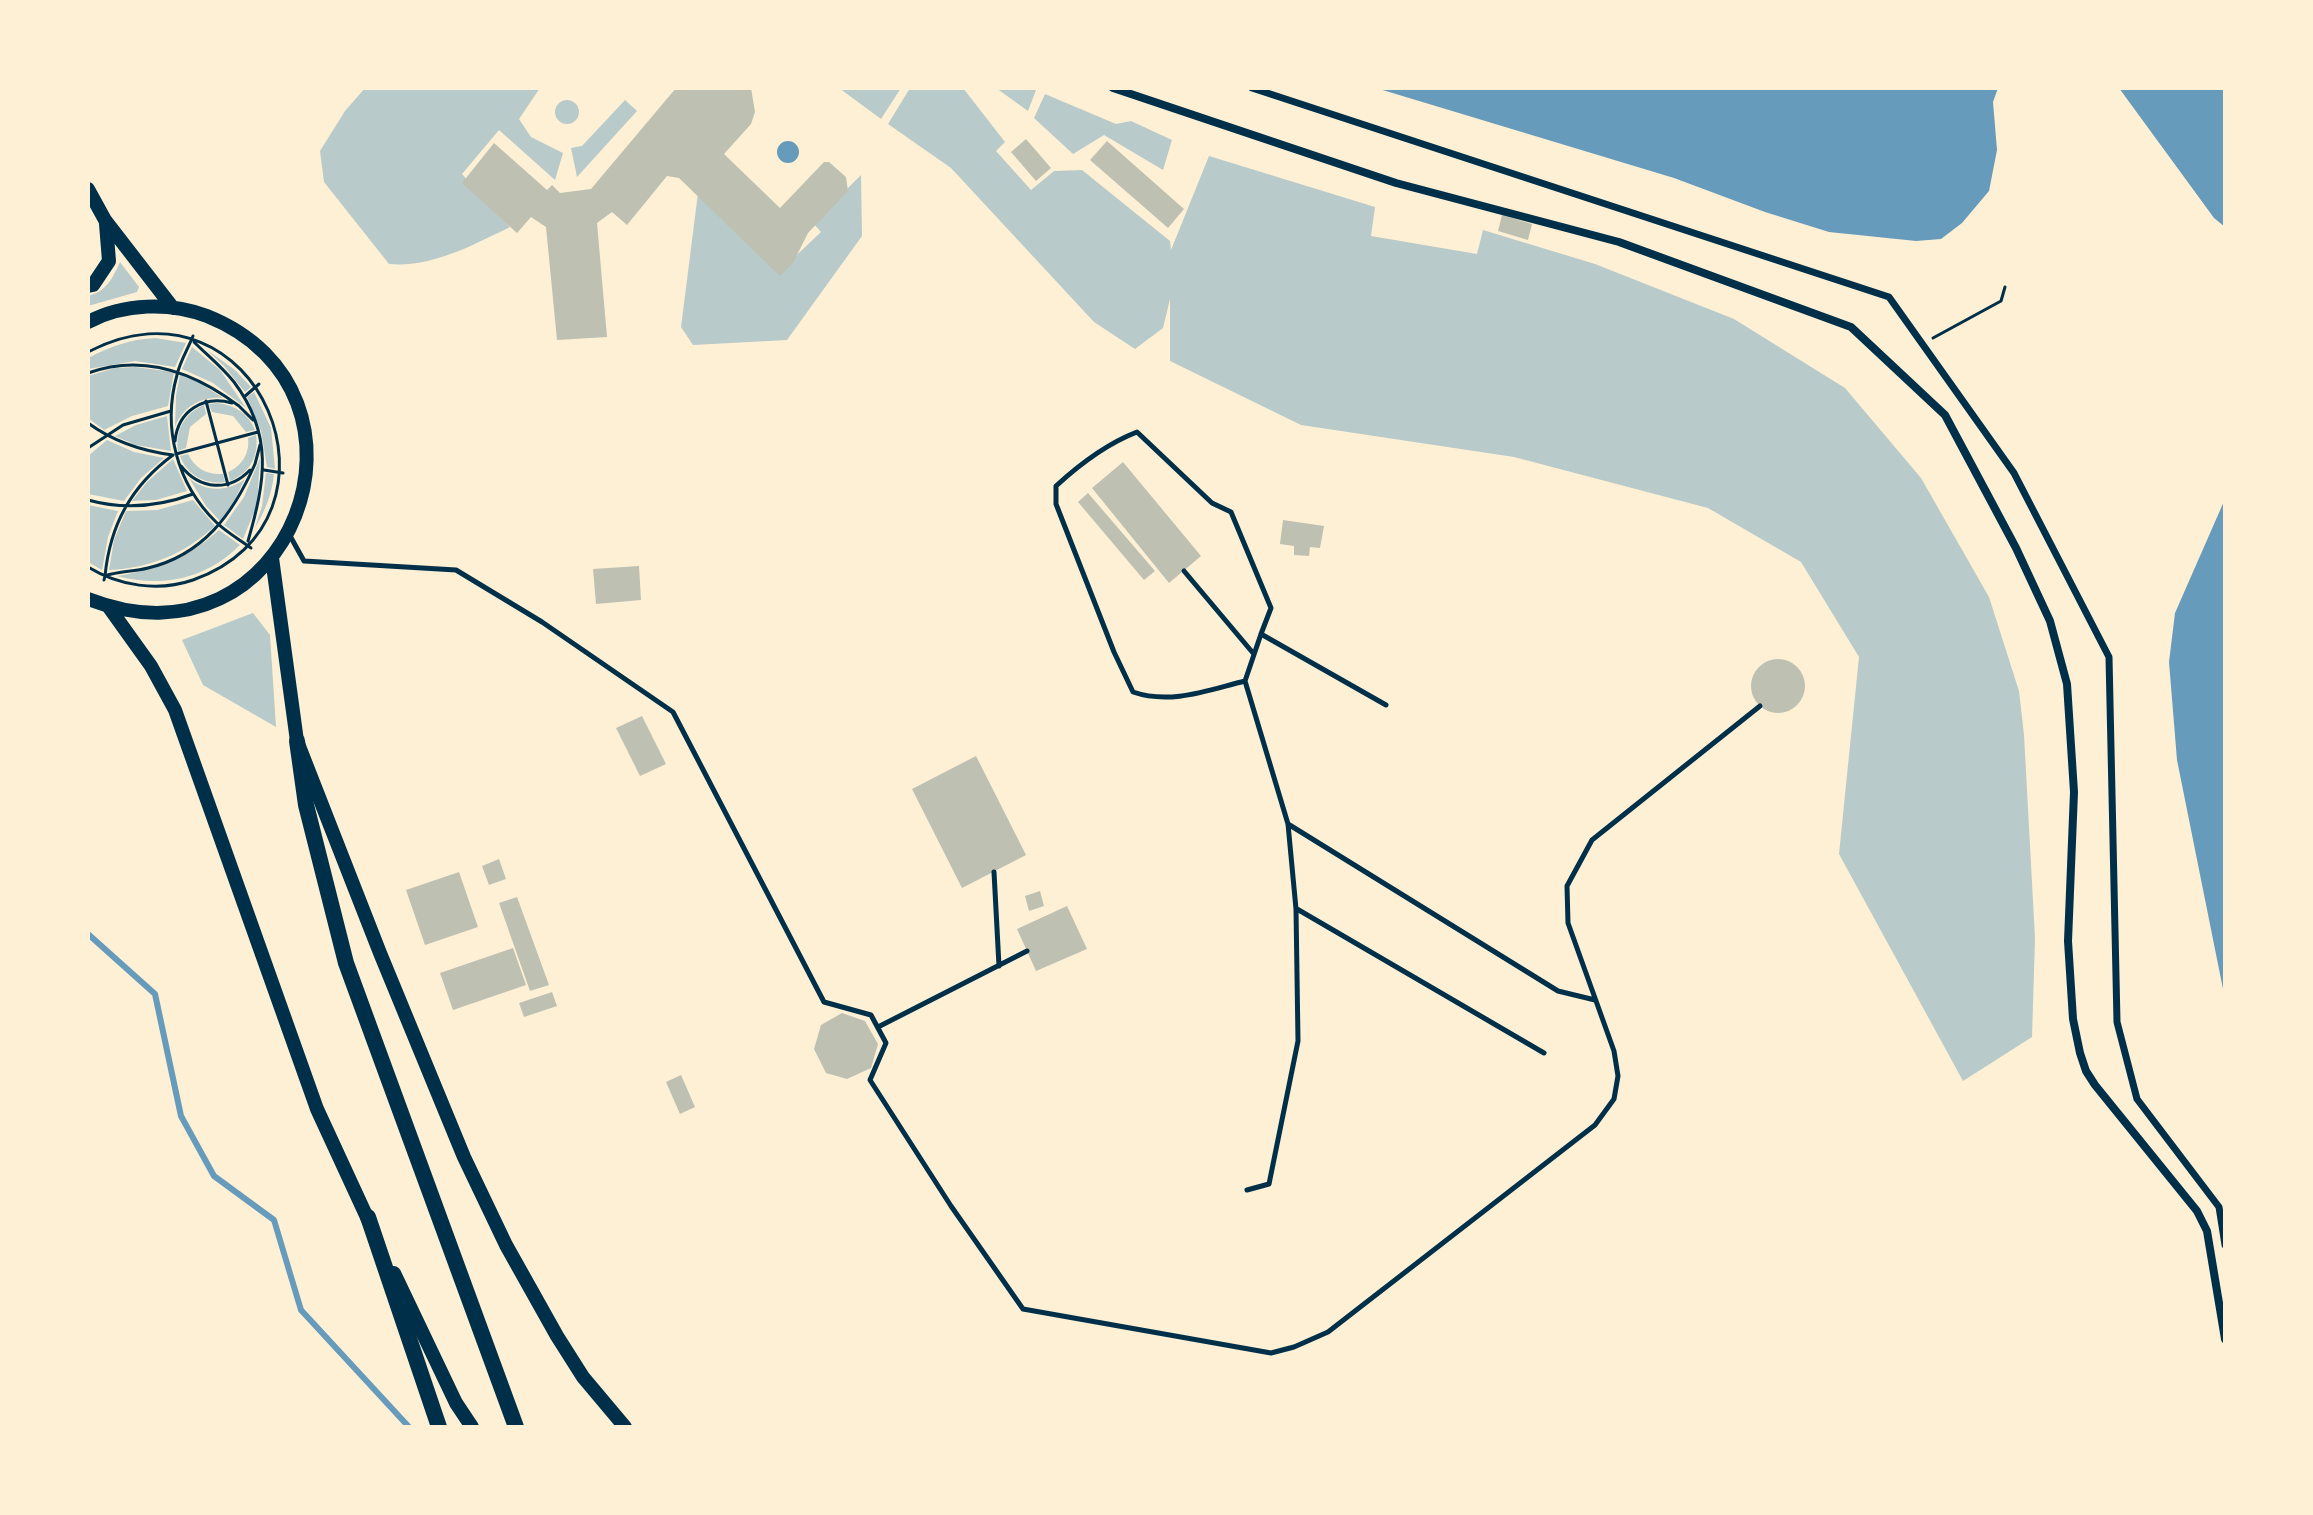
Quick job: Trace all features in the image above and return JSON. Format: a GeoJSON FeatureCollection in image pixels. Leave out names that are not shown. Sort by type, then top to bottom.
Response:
{"type":"FeatureCollection","features":[{"type":"Feature","properties":{"kind":"highway"},"geometry":{"type":"LineString","coordinates":[[297,741],[306,805],[346,963],[516,1427]]}},
{"type":"Feature","properties":{"kind":"highway"},"geometry":{"type":"LineString","coordinates":[[368,1217],[439,1427]]}},
{"type":"Feature","properties":{"kind":"main road"},"geometry":{"type":"LineString","coordinates":[[88,189],[105,220],[173,308]]}},
{"type":"Feature","properties":{"kind":"main road"},"geometry":{"type":"LineString","coordinates":[[88,286],[93,285],[109,261],[105,220]]}},
{"type":"Feature","properties":{"kind":"main road"},"geometry":{"type":"LineString","coordinates":[[88,322],[135,308],[173,308],[200,314],[239,333],[272,362],[284,380],[302,420],[307,464],[300,507],[288,533],[272,558],[252,579],[234,591],[194,609],[151,614],[88,599]]}},
{"type":"Feature","properties":{"kind":"main road"},"geometry":{"type":"LineString","coordinates":[[272,558],[297,741],[380,953],[470,1170],[506,1245],[583,1377],[625,1427]]}},
{"type":"Feature","properties":{"kind":"main road"},"geometry":{"type":"LineString","coordinates":[[108,606],[151,666],[175,710],[317,1109],[416,1322],[456,1403],[472,1427]]}},
{"type":"Feature","properties":{"kind":"street"},"geometry":{"type":"LineString","coordinates":[[1113,88],[1396,183],[1619,242],[1851,327],[1945,415],[2016,548],[2050,621],[2067,684],[2074,792],[2068,941],[2073,1019],[2080,1053],[2095,1085],[2197,1211],[2207,1231],[2225,1339]]}},
{"type":"Feature","properties":{"kind":"street"},"geometry":{"type":"LineString","coordinates":[[1252,88],[1889,297],[2014,473],[2109,657],[2117,1022],[2137,1099],[2219,1207],[2225,1245]]}},
{"type":"Feature","properties":{"kind":"lane"},"geometry":{"type":"LineString","coordinates":[[1245,681],[1184,696],[1152,699],[1133,692],[1114,652],[1056,504],[1056,486],[1080,464],[1116,440],[1137,432],[1212,503],[1231,512],[1271,608],[1245,681],[1288,824],[1296,909],[1298,1041],[1269,1184],[1247,1190]]}},
{"type":"Feature","properties":{"kind":"lane"},"geometry":{"type":"LineString","coordinates":[[288,533],[304,561],[456,570],[542,622],[673,712],[824,1002],[871,1015],[886,1043],[870,1080],[951,1206],[1023,1309],[1271,1353],[1328,1332],[1595,1125],[1614,1099],[1618,1076],[1614,1051],[1568,923],[1567,886],[1592,840],[1760,706]]}},
{"type":"Feature","properties":{"kind":"lane"},"geometry":{"type":"LineString","coordinates":[[1184,571],[1254,654]]}},
{"type":"Feature","properties":{"kind":"lane"},"geometry":{"type":"LineString","coordinates":[[1261,634],[1386,705]]}},
{"type":"Feature","properties":{"kind":"lane"},"geometry":{"type":"LineString","coordinates":[[1288,824],[1558,991],[1596,1000]]}},
{"type":"Feature","properties":{"kind":"lane"},"geometry":{"type":"LineString","coordinates":[[994,872],[999,966]]}},
{"type":"Feature","properties":{"kind":"lane"},"geometry":{"type":"LineString","coordinates":[[1296,909],[1544,1053]]}},
{"type":"Feature","properties":{"kind":"lane"},"geometry":{"type":"LineString","coordinates":[[878,1027],[1027,951]]}},
{"type":"Feature","properties":{"kind":"path"},"geometry":{"type":"LineString","coordinates":[[1926,342],[2001,301],[2005,287]]}},
{"type":"Feature","properties":{"kind":"path"},"geometry":{"type":"LineString","coordinates":[[88,352],[104,344],[138,335],[165,335],[192,338],[224,355],[257,385],[275,427],[281,473],[267,515],[249,546],[220,568],[187,582],[151,586],[104,578],[88,567]]}},
{"type":"Feature","properties":{"kind":"path"},"geometry":{"type":"LineString","coordinates":[[192,338],[178,371],[171,411],[174,455],[193,494],[219,525],[249,546]]}},
{"type":"Feature","properties":{"kind":"path"},"geometry":{"type":"LineString","coordinates":[[192,338],[222,368],[244,397],[259,432],[264,470],[249,546]]}},
{"type":"Feature","properties":{"kind":"path"},"geometry":{"type":"LineString","coordinates":[[88,373],[135,364],[178,371],[211,386],[256,423]]}},
{"type":"Feature","properties":{"kind":"path"},"geometry":{"type":"LineString","coordinates":[[244,397],[257,385]]}},
{"type":"Feature","properties":{"kind":"path"},"geometry":{"type":"LineString","coordinates":[[174,445],[180,422],[187,413],[206,401],[228,401],[239,406]]}},
{"type":"Feature","properties":{"kind":"path"},"geometry":{"type":"LineString","coordinates":[[206,401],[228,485]]}},
{"type":"Feature","properties":{"kind":"path"},"geometry":{"type":"LineString","coordinates":[[88,448],[138,419],[171,411]]}},
{"type":"Feature","properties":{"kind":"path"},"geometry":{"type":"LineString","coordinates":[[88,423],[106,435],[139,449],[174,455]]}},
{"type":"Feature","properties":{"kind":"path"},"geometry":{"type":"LineString","coordinates":[[104,578],[112,535],[125,506],[142,482],[174,455],[259,432]]}},
{"type":"Feature","properties":{"kind":"path"},"geometry":{"type":"LineString","coordinates":[[104,578],[168,562],[202,542],[241,495],[255,464],[260,441]]}},
{"type":"Feature","properties":{"kind":"path"},"geometry":{"type":"LineString","coordinates":[[179,463],[196,480],[206,485],[228,485],[239,480],[255,464]]}},
{"type":"Feature","properties":{"kind":"path"},"geometry":{"type":"LineString","coordinates":[[264,470],[281,473]]}},
{"type":"Feature","properties":{"kind":"path"},"geometry":{"type":"LineString","coordinates":[[88,500],[125,506],[161,504],[193,494]]}},
{"type":"Feature","properties":{"kind":"shaded area"},"geometry":{"type":"Polygon","coordinates":[[[365,88],[540,88],[519,119],[531,137],[563,153],[555,180],[499,130],[462,174],[510,227],[436,259],[389,264],[324,182],[320,151],[345,111],[365,88]]]}},
{"type":"Feature","properties":{"kind":"shaded area"},"geometry":{"type":"Polygon","coordinates":[[[839,88],[901,88],[881,119],[839,88]]]}},
{"type":"Feature","properties":{"kind":"shaded area"},"geometry":{"type":"Polygon","coordinates":[[[910,88],[963,88],[1005,142],[996,151],[1031,190],[1054,171],[1082,170],[1170,241],[1171,250],[1209,156],[1375,207],[1371,236],[1477,254],[1483,230],[1595,264],[1734,319],[1845,388],[1921,478],[1989,597],[2019,691],[2035,938],[2032,1037],[1963,1081],[1839,854],[1859,657],[1801,562],[1708,508],[1514,457],[1301,425],[1170,361],[1170,299],[1163,328],[1135,349],[1094,322],[951,168],[888,124],[910,88]]]}},
{"type":"Feature","properties":{"kind":"shaded area"},"geometry":{"type":"Polygon","coordinates":[[[996,88],[1031,88],[1036,90],[1028,111],[996,88]]]}},
{"type":"Feature","properties":{"kind":"shaded area"},"geometry":{"type":"Polygon","coordinates":[[[1045,94],[1116,124],[1131,121],[1172,140],[1163,170],[1104,135],[1073,154],[1034,118],[1045,94]]]}},
{"type":"Feature","properties":{"kind":"shaded area"},"geometry":{"type":"Polygon","coordinates":[[[567,100],[575,104],[579,112],[575,120],[567,124],[559,120],[555,112],[559,104],[567,100]]]}},
{"type":"Feature","properties":{"kind":"shaded area"},"geometry":{"type":"Polygon","coordinates":[[[625,100],[637,111],[577,177],[571,148],[582,146],[625,100]]]}},
{"type":"Feature","properties":{"kind":"shaded area"},"geometry":{"type":"Polygon","coordinates":[[[861,175],[862,236],[787,340],[693,345],[681,327],[698,193],[784,267],[821,232],[813,223],[861,175]]]}},
{"type":"Feature","properties":{"kind":"shaded area"},"geometry":{"type":"Polygon","coordinates":[[[120,262],[139,287],[137,292],[88,306],[88,296],[104,288],[120,262]]]}},
{"type":"Feature","properties":{"kind":"shaded area"},"geometry":{"type":"Polygon","coordinates":[[[156,338],[186,343],[175,367],[135,361],[88,369],[88,358],[96,354],[130,342],[156,338]]]}},
{"type":"Feature","properties":{"kind":"shaded area"},"geometry":{"type":"Polygon","coordinates":[[[192,347],[220,370],[246,408],[213,383],[182,369],[192,347]]]}},
{"type":"Feature","properties":{"kind":"shaded area"},"geometry":{"type":"Polygon","coordinates":[[[207,350],[235,370],[251,387],[245,392],[207,350]]]}},
{"type":"Feature","properties":{"kind":"shaded area"},"geometry":{"type":"Polygon","coordinates":[[[115,368],[174,372],[168,406],[132,416],[104,430],[88,418],[88,376],[115,368]]]}},
{"type":"Feature","properties":{"kind":"shaded area"},"geometry":{"type":"Polygon","coordinates":[[[180,375],[223,398],[194,404],[183,413],[175,427],[176,395],[180,375]]]}},
{"type":"Feature","properties":{"kind":"shaded area"},"geometry":{"type":"Polygon","coordinates":[[[254,392],[271,428],[275,469],[267,467],[261,431],[247,397],[254,392]]]}},
{"type":"Feature","properties":{"kind":"shaded area"},"geometry":{"type":"Polygon","coordinates":[[[217,403],[240,411],[255,430],[246,432],[233,416],[212,412],[209,404],[217,403]]]}},
{"type":"Feature","properties":{"kind":"shaded area"},"geometry":{"type":"Polygon","coordinates":[[[204,405],[206,414],[190,427],[186,448],[178,451],[178,436],[183,423],[204,405]]]}},
{"type":"Feature","properties":{"kind":"shaded area"},"geometry":{"type":"Polygon","coordinates":[[[167,416],[171,451],[136,445],[115,436],[136,425],[167,416]]]}},
{"type":"Feature","properties":{"kind":"shaded area"},"geometry":{"type":"Polygon","coordinates":[[[256,435],[252,463],[230,481],[228,472],[241,463],[248,449],[248,438],[256,435]]]}},
{"type":"Feature","properties":{"kind":"shaded area"},"geometry":{"type":"Polygon","coordinates":[[[107,440],[134,452],[164,458],[141,478],[124,501],[88,494],[88,456],[107,440]]]}},
{"type":"Feature","properties":{"kind":"shaded area"},"geometry":{"type":"Polygon","coordinates":[[[188,454],[202,470],[223,474],[225,482],[211,482],[192,473],[180,456],[188,454]]]}},
{"type":"Feature","properties":{"kind":"shaded area"},"geometry":{"type":"Polygon","coordinates":[[[260,458],[257,505],[243,539],[224,525],[244,497],[260,458]]]}},
{"type":"Feature","properties":{"kind":"shaded area"},"geometry":{"type":"Polygon","coordinates":[[[173,459],[187,491],[156,500],[132,501],[147,482],[173,459]]]}},
{"type":"Feature","properties":{"kind":"shaded area"},"geometry":{"type":"Polygon","coordinates":[[[266,473],[274,474],[273,481],[268,502],[255,528],[262,506],[266,473]]]}},
{"type":"Feature","properties":{"kind":"shaded area"},"geometry":{"type":"Polygon","coordinates":[[[189,478],[202,486],[217,489],[245,479],[220,521],[206,506],[189,478]]]}},
{"type":"Feature","properties":{"kind":"shaded area"},"geometry":{"type":"Polygon","coordinates":[[[193,500],[215,526],[166,558],[109,570],[114,540],[126,511],[157,510],[193,500]]]}},
{"type":"Feature","properties":{"kind":"shaded area"},"geometry":{"type":"Polygon","coordinates":[[[88,505],[118,511],[108,537],[102,570],[88,562],[88,505]]]}},
{"type":"Feature","properties":{"kind":"shaded area"},"geometry":{"type":"Polygon","coordinates":[[[219,530],[240,545],[227,557],[198,573],[183,578],[151,581],[117,576],[172,561],[219,530]]]}},
{"type":"Feature","properties":{"kind":"shaded area"},"geometry":{"type":"Polygon","coordinates":[[[253,613],[270,635],[276,727],[203,685],[182,640],[253,613]]]}},
{"type":"Feature","properties":{"kind":"water"},"geometry":{"type":"Polygon","coordinates":[[[1376,88],[1998,88],[1993,102],[1997,150],[1989,191],[1962,223],[1941,239],[1916,241],[1829,232],[1674,178],[1376,88]]]}},
{"type":"Feature","properties":{"kind":"water"},"geometry":{"type":"Polygon","coordinates":[[[2119,88],[2225,88],[2225,227],[2214,218],[2119,88]]]}},
{"type":"Feature","properties":{"kind":"water"},"geometry":{"type":"Polygon","coordinates":[[[788,141],[799,152],[788,163],[777,152],[788,141]]]}},
{"type":"Feature","properties":{"kind":"water"},"geometry":{"type":"Polygon","coordinates":[[[2225,499],[2225,999],[2177,760],[2169,662],[2175,613],[2225,499]]]}},
{"type":"Feature","properties":{"kind":"building"},"geometry":{"type":"Polygon","coordinates":[[[676,88],[751,88],[755,112],[751,124],[724,154],[780,208],[824,162],[829,162],[846,177],[848,191],[808,233],[793,263],[780,276],[679,178],[667,176],[627,225],[612,212],[597,223],[607,337],[557,340],[546,227],[531,217],[517,233],[462,183],[494,143],[547,190],[552,185],[560,193],[591,189],[676,88]]]}},
{"type":"Feature","properties":{"kind":"building"},"geometry":{"type":"Polygon","coordinates":[[[1026,139],[1051,168],[1036,181],[1011,152],[1026,139]]]}},
{"type":"Feature","properties":{"kind":"building"},"geometry":{"type":"Polygon","coordinates":[[[1107,141],[1184,209],[1168,228],[1090,160],[1107,141]]]}},
{"type":"Feature","properties":{"kind":"building"},"geometry":{"type":"Polygon","coordinates":[[[1502,215],[1532,224],[1528,240],[1498,231],[1502,215]]]}},
{"type":"Feature","properties":{"kind":"building"},"geometry":{"type":"Polygon","coordinates":[[[1123,462],[1201,556],[1169,583],[1092,488],[1123,462]]]}},
{"type":"Feature","properties":{"kind":"building"},"geometry":{"type":"Polygon","coordinates":[[[1088,493],[1155,571],[1144,580],[1078,502],[1088,493]]]}},
{"type":"Feature","properties":{"kind":"building"},"geometry":{"type":"Polygon","coordinates":[[[1283,520],[1324,526],[1320,548],[1310,547],[1309,556],[1294,555],[1294,546],[1280,544],[1283,520]]]}},
{"type":"Feature","properties":{"kind":"building"},"geometry":{"type":"Polygon","coordinates":[[[639,566],[641,600],[596,604],[593,569],[639,566]]]}},
{"type":"Feature","properties":{"kind":"building"},"geometry":{"type":"Polygon","coordinates":[[[1778,659],[1797,667],[1805,686],[1797,705],[1778,713],[1759,705],[1751,686],[1759,667],[1778,659]]]}},
{"type":"Feature","properties":{"kind":"building"},"geometry":{"type":"Polygon","coordinates":[[[642,716],[666,764],[640,776],[616,728],[642,716]]]}},
{"type":"Feature","properties":{"kind":"building"},"geometry":{"type":"Polygon","coordinates":[[[976,756],[1026,855],[962,888],[912,789],[976,756]]]}},
{"type":"Feature","properties":{"kind":"building"},"geometry":{"type":"Polygon","coordinates":[[[499,859],[506,879],[489,885],[482,866],[499,859]]]}},
{"type":"Feature","properties":{"kind":"building"},"geometry":{"type":"Polygon","coordinates":[[[459,872],[478,927],[425,945],[406,890],[459,872]]]}},
{"type":"Feature","properties":{"kind":"building"},"geometry":{"type":"Polygon","coordinates":[[[1040,891],[1044,906],[1029,911],[1025,896],[1040,891]]]}},
{"type":"Feature","properties":{"kind":"building"},"geometry":{"type":"Polygon","coordinates":[[[517,897],[549,985],[530,991],[499,903],[517,897]]]}},
{"type":"Feature","properties":{"kind":"building"},"geometry":{"type":"Polygon","coordinates":[[[1067,906],[1087,949],[1036,971],[1017,929],[1067,906]]]}},
{"type":"Feature","properties":{"kind":"building"},"geometry":{"type":"Polygon","coordinates":[[[513,948],[526,985],[453,1010],[440,973],[513,948]]]}},
{"type":"Feature","properties":{"kind":"building"},"geometry":{"type":"Polygon","coordinates":[[[552,992],[557,1006],[524,1017],[519,1003],[552,992]]]}},
{"type":"Feature","properties":{"kind":"building"},"geometry":{"type":"Polygon","coordinates":[[[842,1013],[865,1021],[878,1044],[871,1068],[847,1079],[826,1073],[814,1049],[821,1025],[842,1013]]]}},
{"type":"Feature","properties":{"kind":"building"},"geometry":{"type":"Polygon","coordinates":[[[681,1075],[695,1107],[680,1114],[666,1082],[681,1075]]]}},
{"type":"Feature","properties":{"kind":"waterway"},"geometry":{"type":"LineString","coordinates":[[88,934],[155,994],[181,1116],[214,1176],[274,1220],[301,1310],[409,1427]]}}]}
